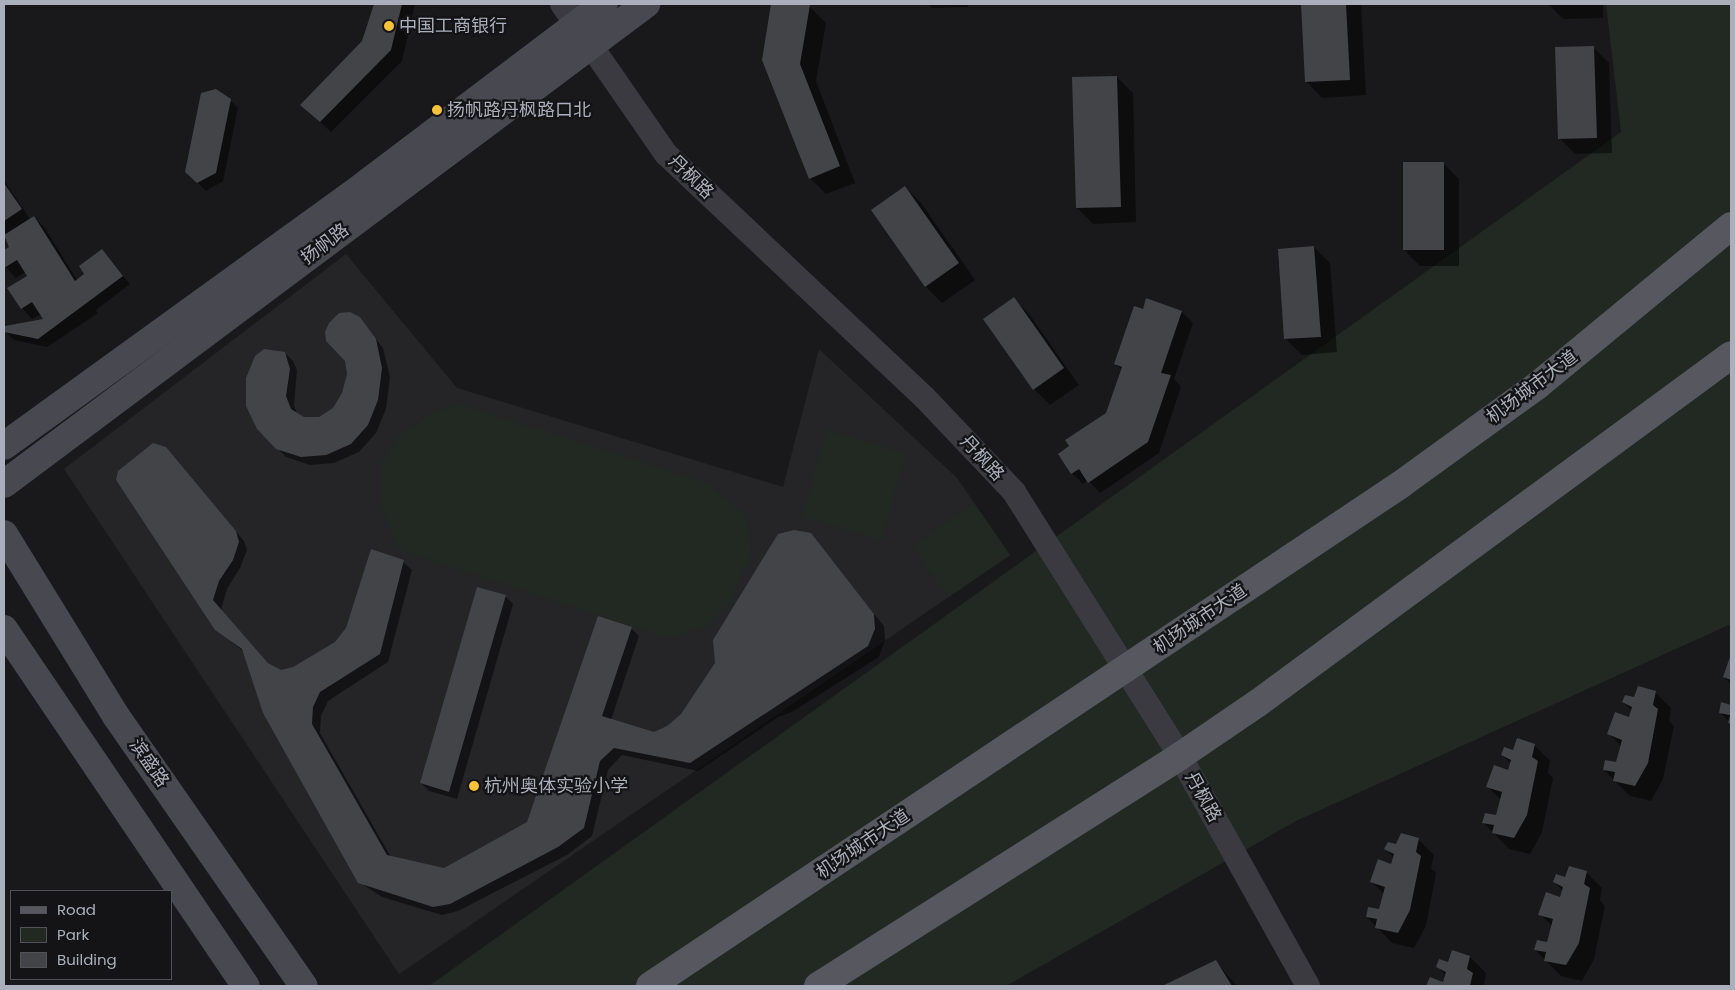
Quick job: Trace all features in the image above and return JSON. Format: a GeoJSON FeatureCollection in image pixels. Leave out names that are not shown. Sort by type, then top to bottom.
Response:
{"type":"FeatureCollection","features":[{"type":"Feature","properties":{"kind":"main road"},"geometry":{"type":"LineString","coordinates":[[4,446],[363,186],[569,14],[604,4]]}},
{"type":"Feature","properties":{"kind":"main road","name":"扬帆路"},"geometry":{"type":"LineString","coordinates":[[4,484],[646,4]]}},
{"type":"Feature","properties":{"kind":"main road","name":"机场城市大道"},"geometry":{"type":"LineString","coordinates":[[650,986],[1400,485],[1538,385],[1731,226]]}},
{"type":"Feature","properties":{"kind":"main road"},"geometry":{"type":"LineString","coordinates":[[818,986],[1180,756],[1258,703],[1731,355]]}},
{"type":"Feature","properties":{"kind":"main road","name":"滨盛路"},"geometry":{"type":"LineString","coordinates":[[4,534],[116,716],[304,986]]}},
{"type":"Feature","properties":{"kind":"main road"},"geometry":{"type":"LineString","coordinates":[[4,629],[246,986]]}},
{"type":"Feature","properties":{"kind":"street","name":"丹枫路"},"geometry":{"type":"LineString","coordinates":[[569,14],[666,154],[924,397],[1014,492],[1123,670],[1180,756],[1308,986]]}},
{"type":"Feature","properties":{"kind":"shaded area","name":"杭州奥体实验小学"},"geometry":{"type":"Polygon","coordinates":[[[346,254],[457,388],[783,487],[819,349],[957,478],[1010,555],[399,974],[64,469],[346,254]]]}},
{"type":"Feature","properties":{"kind":"green space"},"geometry":{"type":"Polygon","coordinates":[[[1606,4],[1731,4],[1731,624],[1296,821],[1006,986],[429,986],[1621,132],[1606,4]]]}},
{"type":"Feature","properties":{"kind":"green space"},"geometry":{"type":"Polygon","coordinates":[[[459,404],[708,483],[745,515],[752,555],[728,604],[705,627],[669,638],[399,550],[380,504],[381,464],[401,434],[434,412],[459,404]]]}},
{"type":"Feature","properties":{"kind":"green space"},"geometry":{"type":"Polygon","coordinates":[[[827,430],[906,453],[882,540],[802,517],[827,430]]]}},
{"type":"Feature","properties":{"kind":"green space"},"geometry":{"type":"Polygon","coordinates":[[[974,503],[1010,555],[949,597],[912,547],[974,503]]]}},
{"type":"Feature","properties":{"kind":"building"},"geometry":{"type":"Polygon","coordinates":[[[374,4],[402,4],[391,50],[320,122],[300,105],[362,41],[374,4]]]}},
{"type":"Feature","properties":{"kind":"building"},"geometry":{"type":"Polygon","coordinates":[[[771,4],[810,5],[800,64],[840,166],[809,179],[762,60],[771,4]]]}},
{"type":"Feature","properties":{"kind":"building"},"geometry":{"type":"Polygon","coordinates":[[[1301,4],[1346,4],[1350,80],[1305,82],[1301,4]]]}},
{"type":"Feature","properties":{"kind":"building"},"geometry":{"type":"Polygon","coordinates":[[[1594,46],[1597,138],[1558,139],[1555,47],[1594,46]]]}},
{"type":"Feature","properties":{"kind":"building"},"geometry":{"type":"Polygon","coordinates":[[[1117,76],[1121,207],[1076,208],[1072,77],[1117,76]]]}},
{"type":"Feature","properties":{"kind":"building"},"geometry":{"type":"Polygon","coordinates":[[[216,89],[231,99],[216,173],[197,183],[185,172],[201,93],[216,89]]]}},
{"type":"Feature","properties":{"kind":"building"},"geometry":{"type":"Polygon","coordinates":[[[1403,162],[1444,162],[1444,250],[1403,250],[1403,162]]]}},
{"type":"Feature","properties":{"kind":"building"},"geometry":{"type":"Polygon","coordinates":[[[4,183],[22,209],[4,221],[4,183]]]}},
{"type":"Feature","properties":{"kind":"building"},"geometry":{"type":"Polygon","coordinates":[[[905,186],[959,263],[925,287],[871,210],[905,186]]]}},
{"type":"Feature","properties":{"kind":"building"},"geometry":{"type":"Polygon","coordinates":[[[34,216],[75,281],[84,274],[79,266],[102,249],[123,276],[38,339],[4,332],[5,326],[43,319],[32,302],[21,309],[7,288],[27,276],[17,260],[4,268],[4,250],[9,247],[4,235],[34,216]]]}},
{"type":"Feature","properties":{"kind":"building"},"geometry":{"type":"Polygon","coordinates":[[[1314,246],[1321,337],[1284,339],[1278,249],[1314,246]]]}},
{"type":"Feature","properties":{"kind":"building"},"geometry":{"type":"Polygon","coordinates":[[[1014,297],[1064,368],[1033,390],[983,319],[1014,297]]]}},
{"type":"Feature","properties":{"kind":"building"},"geometry":{"type":"Polygon","coordinates":[[[1146,298],[1182,311],[1161,373],[1171,375],[1148,442],[1088,483],[1079,469],[1071,474],[1058,454],[1069,446],[1065,440],[1106,413],[1122,367],[1114,364],[1134,306],[1143,309],[1146,298]]]}},
{"type":"Feature","properties":{"kind":"building"},"geometry":{"type":"Polygon","coordinates":[[[350,312],[360,317],[376,339],[382,368],[378,400],[368,425],[351,444],[326,455],[301,457],[276,449],[257,429],[246,406],[246,378],[255,356],[264,349],[285,352],[290,369],[286,396],[291,409],[304,417],[319,417],[333,408],[342,393],[347,374],[345,361],[326,341],[325,332],[329,323],[339,313],[350,312]]]}},
{"type":"Feature","properties":{"kind":"building"},"geometry":{"type":"Polygon","coordinates":[[[153,443],[166,447],[236,531],[239,542],[233,560],[219,581],[213,600],[268,663],[281,670],[293,667],[335,642],[346,628],[371,549],[404,560],[380,654],[320,692],[313,707],[312,724],[387,855],[444,868],[527,822],[598,616],[632,627],[602,716],[654,732],[667,726],[681,714],[715,663],[713,640],[778,534],[794,530],[811,533],[874,614],[875,629],[868,646],[690,763],[614,748],[600,761],[584,828],[558,847],[450,904],[433,907],[358,883],[263,713],[242,649],[215,630],[116,480],[118,471],[153,443]]]}},
{"type":"Feature","properties":{"kind":"building"},"geometry":{"type":"Polygon","coordinates":[[[477,587],[506,595],[449,792],[420,783],[477,587]]]}},
{"type":"Feature","properties":{"kind":"building"},"geometry":{"type":"Polygon","coordinates":[[[1731,654],[1731,680],[1723,677],[1731,654]]]}},
{"type":"Feature","properties":{"kind":"building"},"geometry":{"type":"Polygon","coordinates":[[[1638,686],[1656,691],[1653,705],[1658,709],[1648,763],[1635,786],[1613,781],[1615,772],[1603,770],[1605,760],[1616,762],[1622,740],[1607,734],[1615,712],[1629,717],[1632,707],[1622,702],[1625,695],[1634,697],[1638,686]]]}},
{"type":"Feature","properties":{"kind":"building"},"geometry":{"type":"Polygon","coordinates":[[[1721,702],[1731,705],[1731,724],[1728,723],[1730,715],[1719,713],[1721,702]]]}},
{"type":"Feature","properties":{"kind":"building"},"geometry":{"type":"Polygon","coordinates":[[[1517,738],[1535,744],[1532,757],[1538,761],[1527,815],[1514,838],[1492,833],[1494,825],[1482,823],[1485,813],[1496,815],[1502,792],[1486,787],[1494,765],[1508,770],[1511,760],[1501,755],[1504,747],[1513,750],[1517,738]]]}},
{"type":"Feature","properties":{"kind":"building"},"geometry":{"type":"Polygon","coordinates":[[[1401,833],[1419,838],[1416,852],[1421,856],[1410,910],[1398,933],[1375,928],[1377,919],[1366,917],[1368,907],[1379,909],[1385,887],[1370,882],[1378,859],[1391,864],[1394,854],[1384,849],[1388,842],[1396,844],[1401,833]]]}},
{"type":"Feature","properties":{"kind":"building"},"geometry":{"type":"Polygon","coordinates":[[[1569,866],[1587,871],[1584,884],[1590,888],[1579,943],[1566,965],[1544,961],[1546,952],[1534,950],[1537,940],[1547,942],[1553,919],[1538,915],[1546,892],[1560,897],[1563,887],[1553,882],[1556,874],[1565,877],[1569,866]]]}},
{"type":"Feature","properties":{"kind":"building"},"geometry":{"type":"Polygon","coordinates":[[[1452,950],[1470,956],[1467,969],[1473,973],[1470,986],[1426,986],[1430,977],[1443,982],[1446,972],[1436,967],[1439,959],[1448,962],[1452,950]]]}},
{"type":"Feature","properties":{"kind":"building"},"geometry":{"type":"Polygon","coordinates":[[[1216,960],[1232,986],[1162,986],[1216,960]]]}},
{"type":"Feature","properties":{"kind":"place","name":"中国工商银行"},"geometry":{"type":"Point","coordinates":[389,26]}},
{"type":"Feature","properties":{"kind":"place","name":"扬帆路丹枫路口北"},"geometry":{"type":"Point","coordinates":[437,110]}},
{"type":"Feature","properties":{"kind":"place","name":"杭州奥体实验小学"},"geometry":{"type":"Point","coordinates":[474,786]}}]}
